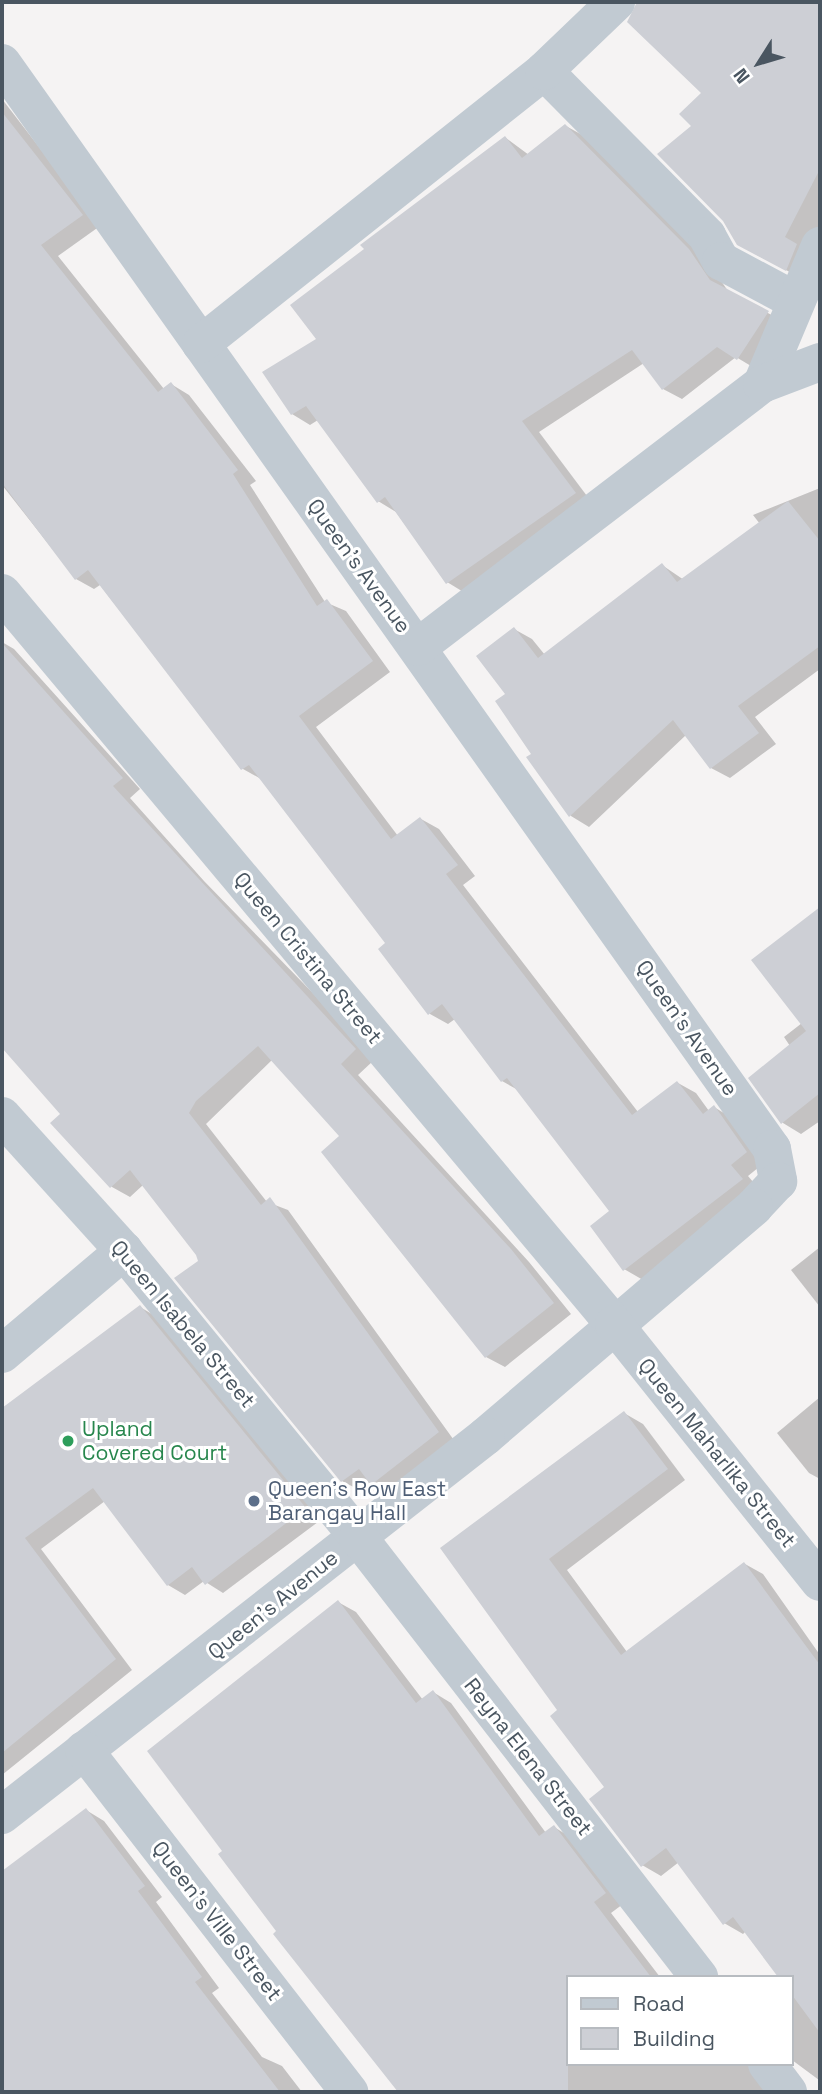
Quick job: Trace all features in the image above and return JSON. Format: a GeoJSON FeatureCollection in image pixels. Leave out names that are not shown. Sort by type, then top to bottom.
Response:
{"type":"FeatureCollection","features":[{"type":"Feature","properties":{"kind":"street"},"geometry":{"type":"LineString","coordinates":[[201,344],[544,71],[616,2]]}},
{"type":"Feature","properties":{"kind":"street","name":"Queen's Avenue"},"geometry":{"type":"LineString","coordinates":[[2,63],[772,1149],[778,1181],[486,1436],[2,1815]]}},
{"type":"Feature","properties":{"kind":"street"},"geometry":{"type":"LineString","coordinates":[[544,71],[706,236],[721,261],[796,301]]}},
{"type":"Feature","properties":{"kind":"street"},"geometry":{"type":"LineString","coordinates":[[762,384],[820,246]]}},
{"type":"Feature","properties":{"kind":"street"},"geometry":{"type":"LineString","coordinates":[[418,647],[762,384],[820,362]]}},
{"type":"Feature","properties":{"kind":"street","name":"Queen Cristina Street"},"geometry":{"type":"LineString","coordinates":[[2,593],[614,1324]]}},
{"type":"Feature","properties":{"kind":"street","name":"Queen Isabela Street"},"geometry":{"type":"LineString","coordinates":[[2,1116],[124,1251],[358,1537]]}},
{"type":"Feature","properties":{"kind":"street"},"geometry":{"type":"LineString","coordinates":[[2,1354],[124,1251]]}},
{"type":"Feature","properties":{"kind":"street","name":"Queen Maharlika Street"},"geometry":{"type":"LineString","coordinates":[[614,1324],[820,1582]]}},
{"type":"Feature","properties":{"kind":"street","name":"Reyna Elena Street"},"geometry":{"type":"LineString","coordinates":[[358,1537],[697,1975]]}},
{"type":"Feature","properties":{"kind":"street","name":"Queen's Ville Street"},"geometry":{"type":"LineString","coordinates":[[84,1750],[349,2092]]}},
{"type":"Feature","properties":{"kind":"street"},"geometry":{"type":"LineString","coordinates":[[769,2066],[789,2092]]}},
{"type":"Feature","properties":{"kind":"building"},"geometry":{"type":"Polygon","coordinates":[[[637,2],[820,2],[820,169],[785,237],[797,244],[786,271],[737,245],[723,221],[657,154],[691,126],[679,114],[701,93],[627,22],[637,2]]]}},
{"type":"Feature","properties":{"kind":"building"},"geometry":{"type":"Polygon","coordinates":[[[2,112],[83,215],[41,245],[158,392],[171,382],[238,470],[233,474],[317,606],[327,599],[373,661],[299,716],[391,839],[420,817],[458,865],[446,874],[632,1115],[677,1081],[703,1114],[714,1105],[747,1152],[731,1165],[743,1179],[623,1271],[590,1226],[609,1211],[507,1078],[501,1082],[442,1004],[428,1015],[378,949],[385,943],[249,765],[241,770],[88,570],[75,580],[2,483],[2,112]]]}},
{"type":"Feature","properties":{"kind":"building"},"geometry":{"type":"Polygon","coordinates":[[[565,124],[689,249],[710,280],[769,311],[737,360],[717,347],[662,390],[632,350],[522,421],[576,493],[446,584],[385,497],[377,503],[306,406],[291,415],[262,372],[316,339],[290,305],[364,249],[360,245],[505,136],[522,158],[565,124]]]}},
{"type":"Feature","properties":{"kind":"building"},"geometry":{"type":"Polygon","coordinates":[[[788,501],[820,541],[820,646],[738,706],[759,733],[710,769],[673,720],[569,817],[526,757],[531,754],[495,701],[505,694],[476,656],[514,627],[538,658],[662,563],[677,582],[788,501]]]}},
{"type":"Feature","properties":{"kind":"building"},"geometry":{"type":"Polygon","coordinates":[[[2,643],[123,778],[113,786],[356,1049],[341,1064],[511,1249],[554,1303],[485,1358],[321,1152],[339,1136],[258,1046],[196,1101],[189,1113],[261,1205],[270,1197],[439,1432],[371,1485],[359,1469],[341,1482],[174,1278],[198,1261],[196,1255],[130,1170],[110,1188],[50,1123],[60,1114],[2,1048],[2,643]]]}},
{"type":"Feature","properties":{"kind":"building"},"geometry":{"type":"Polygon","coordinates":[[[820,907],[820,1093],[781,1124],[748,1078],[806,1031],[751,960],[820,907]]]}},
{"type":"Feature","properties":{"kind":"building"},"geometry":{"type":"Polygon","coordinates":[[[140,1305],[306,1508],[205,1585],[192,1567],[167,1586],[93,1488],[25,1538],[116,1659],[2,1753],[2,1408],[140,1305]]]}},
{"type":"Feature","properties":{"kind":"building"},"geometry":{"type":"Polygon","coordinates":[[[624,1411],[668,1469],[549,1559],[621,1655],[744,1562],[820,1665],[820,2033],[794,1998],[794,1975],[776,1975],[733,1917],[723,1925],[666,1848],[641,1867],[589,1799],[604,1787],[550,1716],[557,1710],[440,1548],[624,1411]]]}},
{"type":"Feature","properties":{"kind":"building"},"geometry":{"type":"Polygon","coordinates":[[[338,1600],[416,1703],[433,1690],[539,1836],[554,1825],[606,1893],[594,1902],[649,1975],[566,1975],[568,2092],[398,2092],[273,1934],[276,1931],[218,1854],[222,1851],[147,1751],[338,1600]]]}},
{"type":"Feature","properties":{"kind":"building"},"geometry":{"type":"Polygon","coordinates":[[[86,1808],[145,1886],[138,1891],[202,1977],[195,1982],[280,2092],[2,2092],[2,1871],[86,1808]]]}},
{"type":"Feature","properties":{"kind":"place","name":"Upland Covered Court"},"geometry":{"type":"Point","coordinates":[68,1441]}},
{"type":"Feature","properties":{"kind":"place","name":"Queen's Row East Barangay Hall"},"geometry":{"type":"Point","coordinates":[254,1501]}}]}
